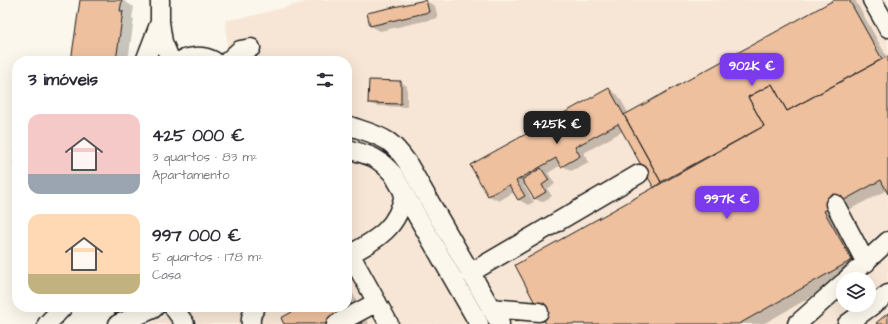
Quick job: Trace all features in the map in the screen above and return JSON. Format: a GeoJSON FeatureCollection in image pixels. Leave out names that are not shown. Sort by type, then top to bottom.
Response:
{"type":"FeatureCollection","features":[{"type":"Feature","properties":{"kind":"street"},"geometry":{"type":"LineString","coordinates":[[160,0],[160,22],[168,56]]}},
{"type":"Feature","properties":{"kind":"street"},"geometry":{"type":"LineString","coordinates":[[872,0],[888,28]]}},
{"type":"Feature","properties":{"kind":"street"},"geometry":{"type":"LineString","coordinates":[[147,56],[160,22]]}},
{"type":"Feature","properties":{"kind":"street"},"geometry":{"type":"LineString","coordinates":[[233,56],[240,50],[251,48]]}},
{"type":"Feature","properties":{"kind":"street"},"geometry":{"type":"LineString","coordinates":[[352,127],[389,142],[397,149],[407,162],[500,324]]}},
{"type":"Feature","properties":{"kind":"street"},"geometry":{"type":"LineString","coordinates":[[352,150],[383,162],[393,174],[479,324]]}},
{"type":"Feature","properties":{"kind":"street"},"geometry":{"type":"LineString","coordinates":[[470,273],[639,174]]}},
{"type":"Feature","properties":{"kind":"street"},"geometry":{"type":"LineString","coordinates":[[352,253],[379,238],[391,226],[399,213],[404,193]]}},
{"type":"Feature","properties":{"kind":"street"},"geometry":{"type":"LineString","coordinates":[[835,204],[866,262]]}},
{"type":"Feature","properties":{"kind":"street"},"geometry":{"type":"LineString","coordinates":[[855,272],[888,241]]}},
{"type":"Feature","properties":{"kind":"street"},"geometry":{"type":"LineString","coordinates":[[352,260],[389,324]]}},
{"type":"Feature","properties":{"kind":"street"},"geometry":{"type":"LineString","coordinates":[[797,324],[836,289]]}},
{"type":"Feature","properties":{"kind":"street"},"geometry":{"type":"LineString","coordinates":[[847,324],[888,294]]}},
{"type":"Feature","properties":{"kind":"street"},"geometry":{"type":"LineString","coordinates":[[336,324],[377,302]]}},
{"type":"Feature","properties":{"kind":"street"},"geometry":{"type":"LineString","coordinates":[[490,308],[539,312]]}},
{"type":"Feature","properties":{"kind":"street"},"geometry":{"type":"LineString","coordinates":[[118,324],[146,312]]}},
{"type":"Feature","properties":{"kind":"street"},"geometry":{"type":"LineString","coordinates":[[176,312],[185,324]]}},
{"type":"Feature","properties":{"kind":"street"},"geometry":{"type":"LineString","coordinates":[[251,324],[250,318],[252,312]]}},
{"type":"Feature","properties":{"kind":"shaded area"},"geometry":{"type":"Polygon","coordinates":[[[314,0],[888,0],[888,324],[146,324],[162,318],[167,312],[352,312],[352,56],[233,56],[227,47],[226,20],[247,17],[314,0]]]}},
{"type":"Feature","properties":{"kind":"building"},"geometry":{"type":"Polygon","coordinates":[[[80,0],[122,0],[120,11],[123,11],[117,56],[72,56],[80,0]]]}},
{"type":"Feature","properties":{"kind":"building"},"geometry":{"type":"Polygon","coordinates":[[[426,0],[429,12],[370,26],[367,13],[426,0]]]}},
{"type":"Feature","properties":{"kind":"building"},"geometry":{"type":"Polygon","coordinates":[[[834,0],[849,0],[882,59],[787,111],[772,84],[748,97],[764,126],[661,182],[624,115],[834,0]]]}},
{"type":"Feature","properties":{"kind":"building"},"geometry":{"type":"Polygon","coordinates":[[[888,56],[888,194],[881,180],[824,211],[852,260],[739,324],[546,324],[515,265],[764,126],[748,97],[772,84],[787,111],[888,56]]]}},
{"type":"Feature","properties":{"kind":"building"},"geometry":{"type":"Polygon","coordinates":[[[369,80],[401,81],[401,104],[368,103],[369,80]]]}},
{"type":"Feature","properties":{"kind":"building"},"geometry":{"type":"Polygon","coordinates":[[[609,88],[661,182],[654,188],[618,124],[575,147],[580,156],[561,167],[556,158],[516,181],[525,196],[518,200],[509,185],[488,196],[470,165],[609,88]]]}},
{"type":"Feature","properties":{"kind":"building"},"geometry":{"type":"Polygon","coordinates":[[[541,168],[549,180],[542,185],[546,192],[534,199],[522,180],[541,168]]]}},
{"type":"Feature","properties":{"kind":"building"},"geometry":{"type":"Polygon","coordinates":[[[352,306],[362,324],[284,324],[281,318],[292,312],[352,312],[352,306]]]}},
{"type":"Feature","properties":{"kind":"building"},"geometry":{"type":"Polygon","coordinates":[[[888,313],[888,324],[876,323],[888,313]]]}}]}
